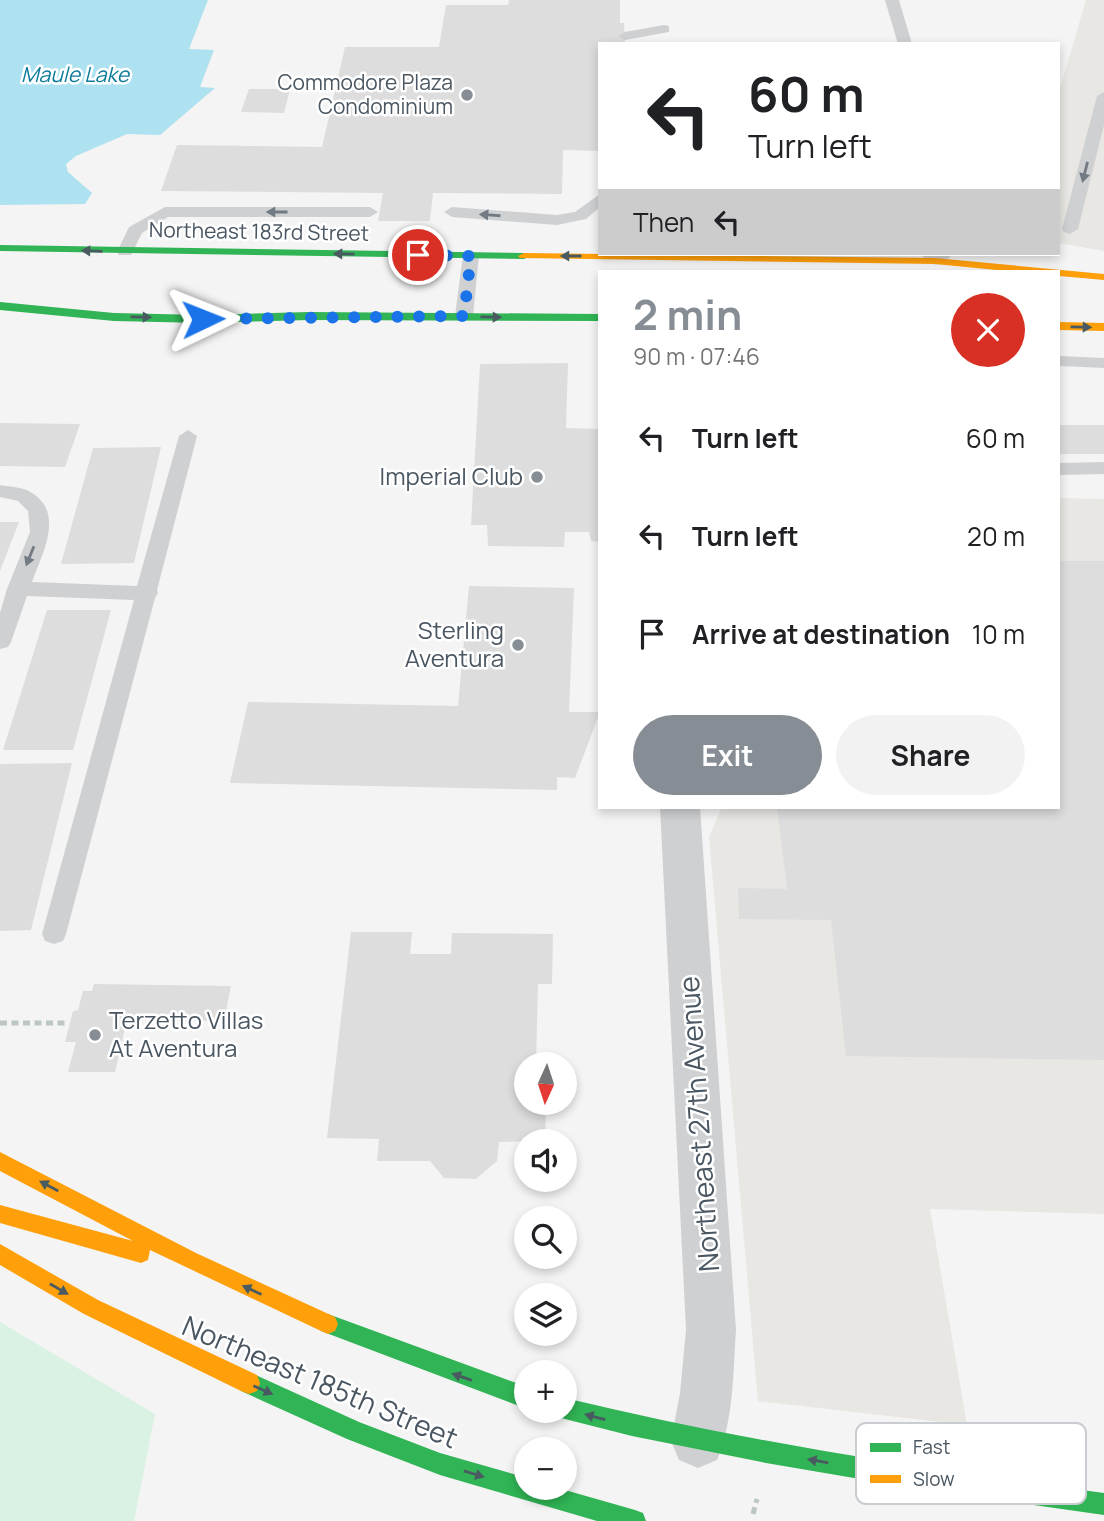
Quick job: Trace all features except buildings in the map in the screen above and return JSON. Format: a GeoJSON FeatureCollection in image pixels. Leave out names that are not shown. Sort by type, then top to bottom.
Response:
{"type":"FeatureCollection","features":[{"type":"Feature","properties":{"kind":"street","name":"Northeast 183rd Street"},"geometry":{"type":"LineString","coordinates":[[0,248],[125,252],[936,260],[1046,270]]}},
{"type":"Feature","properties":{"kind":"street"},"geometry":{"type":"LineString","coordinates":[[0,255],[34,249]]}},
{"type":"Feature","properties":{"kind":"street","name":"Northeast 183rd Street"},"geometry":{"type":"LineString","coordinates":[[1060,271],[1104,277]]}},
{"type":"Feature","properties":{"kind":"street"},"geometry":{"type":"LineString","coordinates":[[0,306],[114,317],[598,318]]}},
{"type":"Feature","properties":{"kind":"street"},"geometry":{"type":"LineString","coordinates":[[1060,326],[1104,327]]}},
{"type":"Feature","properties":{"kind":"street","name":"Northeast 27th Avenue"},"geometry":{"type":"LineString","coordinates":[[680,809],[711,1330],[706,1393],[698,1441]]}},
{"type":"Feature","properties":{"kind":"street"},"geometry":{"type":"LineString","coordinates":[[0,1161],[214,1273],[290,1308],[457,1376],[514,1394]]}},
{"type":"Feature","properties":{"kind":"street"},"geometry":{"type":"LineString","coordinates":[[0,1214],[214,1273]]}},
{"type":"Feature","properties":{"kind":"street","name":"Northeast 185th Street"},"geometry":{"type":"LineString","coordinates":[[0,1254],[170,1348],[355,1431],[452,1467],[635,1521]]}},
{"type":"Feature","properties":{"kind":"street"},"geometry":{"type":"LineString","coordinates":[[577,1412],[698,1441],[856,1467]]}},
{"type":"Feature","properties":{"kind":"street"},"geometry":{"type":"LineString","coordinates":[[1086,1502],[1104,1504]]}},
{"type":"Feature","properties":{"kind":"lane"},"geometry":{"type":"LineString","coordinates":[[892,0],[904,42]]}},
{"type":"Feature","properties":{"kind":"lane"},"geometry":{"type":"LineString","coordinates":[[625,36],[664,29]]}},
{"type":"Feature","properties":{"kind":"lane"},"geometry":{"type":"LineString","coordinates":[[1070,229],[1104,96]]}},
{"type":"Feature","properties":{"kind":"lane"},"geometry":{"type":"LineString","coordinates":[[452,212],[557,220],[580,216],[598,201]]}},
{"type":"Feature","properties":{"kind":"lane"},"geometry":{"type":"LineString","coordinates":[[125,252],[135,230],[165,212],[370,212]]}},
{"type":"Feature","properties":{"kind":"lane"},"geometry":{"type":"LineString","coordinates":[[464,316],[471,256]]}},
{"type":"Feature","properties":{"kind":"lane"},"geometry":{"type":"LineString","coordinates":[[1060,361],[1104,363]]}},
{"type":"Feature","properties":{"kind":"lane"},"geometry":{"type":"LineString","coordinates":[[54,933],[148,593],[188,436]]}},
{"type":"Feature","properties":{"kind":"lane"},"geometry":{"type":"LineString","coordinates":[[1060,469],[1104,468]]}},
{"type":"Feature","properties":{"kind":"lane"},"geometry":{"type":"LineString","coordinates":[[0,491],[24,496],[38,509],[40,532],[17,589],[0,642]]}},
{"type":"Feature","properties":{"kind":"lane"},"geometry":{"type":"LineString","coordinates":[[17,589],[148,593]]}},
{"type":"Feature","properties":{"kind":"path"},"geometry":{"type":"LineString","coordinates":[[0,1023],[68,1023]]}},
{"type":"Feature","properties":{"kind":"shaded area"},"geometry":{"type":"Polygon","coordinates":[[[1086,0],[1104,0],[1104,251],[1060,243],[1060,89],[1086,0]]]}},
{"type":"Feature","properties":{"kind":"shaded area"},"geometry":{"type":"Polygon","coordinates":[[[1060,498],[1104,499],[1104,1214],[930,1209],[967,1423],[758,1401],[709,837],[721,809],[1060,809],[1060,498]]]}},
{"type":"Feature","properties":{"kind":"green space"},"geometry":{"type":"Polygon","coordinates":[[[0,1322],[155,1414],[134,1521],[0,1521],[0,1322]]]}},
{"type":"Feature","properties":{"kind":"water","name":"Maule Lake"},"geometry":{"type":"Polygon","coordinates":[[[0,0],[208,0],[189,49],[214,50],[200,87],[215,88],[160,135],[127,134],[76,156],[66,164],[68,172],[92,193],[85,204],[0,205],[0,0]]]}},
{"type":"Feature","properties":{"kind":"traffic: fast"},"geometry":{"type":"LineString","coordinates":[[0,248],[524,256]]}},
{"type":"Feature","properties":{"kind":"traffic: fast"},"geometry":{"type":"LineString","coordinates":[[0,306],[114,317],[203,319],[309,316],[598,318]]}},
{"type":"Feature","properties":{"kind":"traffic: fast"},"geometry":{"type":"LineString","coordinates":[[328,1324],[514,1393]]}},
{"type":"Feature","properties":{"kind":"traffic: fast"},"geometry":{"type":"LineString","coordinates":[[249,1383],[355,1431],[440,1464],[635,1521]]}},
{"type":"Feature","properties":{"kind":"traffic: fast"},"geometry":{"type":"LineString","coordinates":[[577,1412],[766,1453],[856,1468]]}},
{"type":"Feature","properties":{"kind":"traffic: fast"},"geometry":{"type":"LineString","coordinates":[[1086,1501],[1104,1504]]}},
{"type":"Feature","properties":{"kind":"traffic: slow"},"geometry":{"type":"LineString","coordinates":[[524,256],[935,261],[1030,270]]}},
{"type":"Feature","properties":{"kind":"traffic: slow"},"geometry":{"type":"LineString","coordinates":[[1060,273],[1104,277]]}},
{"type":"Feature","properties":{"kind":"traffic: slow"},"geometry":{"type":"LineString","coordinates":[[1060,326],[1104,327]]}},
{"type":"Feature","properties":{"kind":"traffic: slow"},"geometry":{"type":"LineString","coordinates":[[0,1161],[189,1260],[328,1324]]}},
{"type":"Feature","properties":{"kind":"traffic: slow"},"geometry":{"type":"LineString","coordinates":[[0,1214],[141,1253]]}},
{"type":"Feature","properties":{"kind":"traffic: slow"},"geometry":{"type":"LineString","coordinates":[[0,1254],[91,1307],[249,1383]]}},
{"type":"Feature","properties":{"kind":"place","name":"Commodore Plaza Condominium"},"geometry":{"type":"Point","coordinates":[467,95]}},
{"type":"Feature","properties":{"kind":"place","name":"Imperial Club"},"geometry":{"type":"Point","coordinates":[537,477]}},
{"type":"Feature","properties":{"kind":"place","name":"Sterling Aventura"},"geometry":{"type":"Point","coordinates":[518,645]}},
{"type":"Feature","properties":{"kind":"place","name":"Terzetto Villas At Aventura"},"geometry":{"type":"Point","coordinates":[95,1035]}},
{"type":"Feature","properties":{"kind":"route"},"geometry":{"type":"LineString","coordinates":[[203,319],[464,316],[471,256],[418,255]]}}]}
